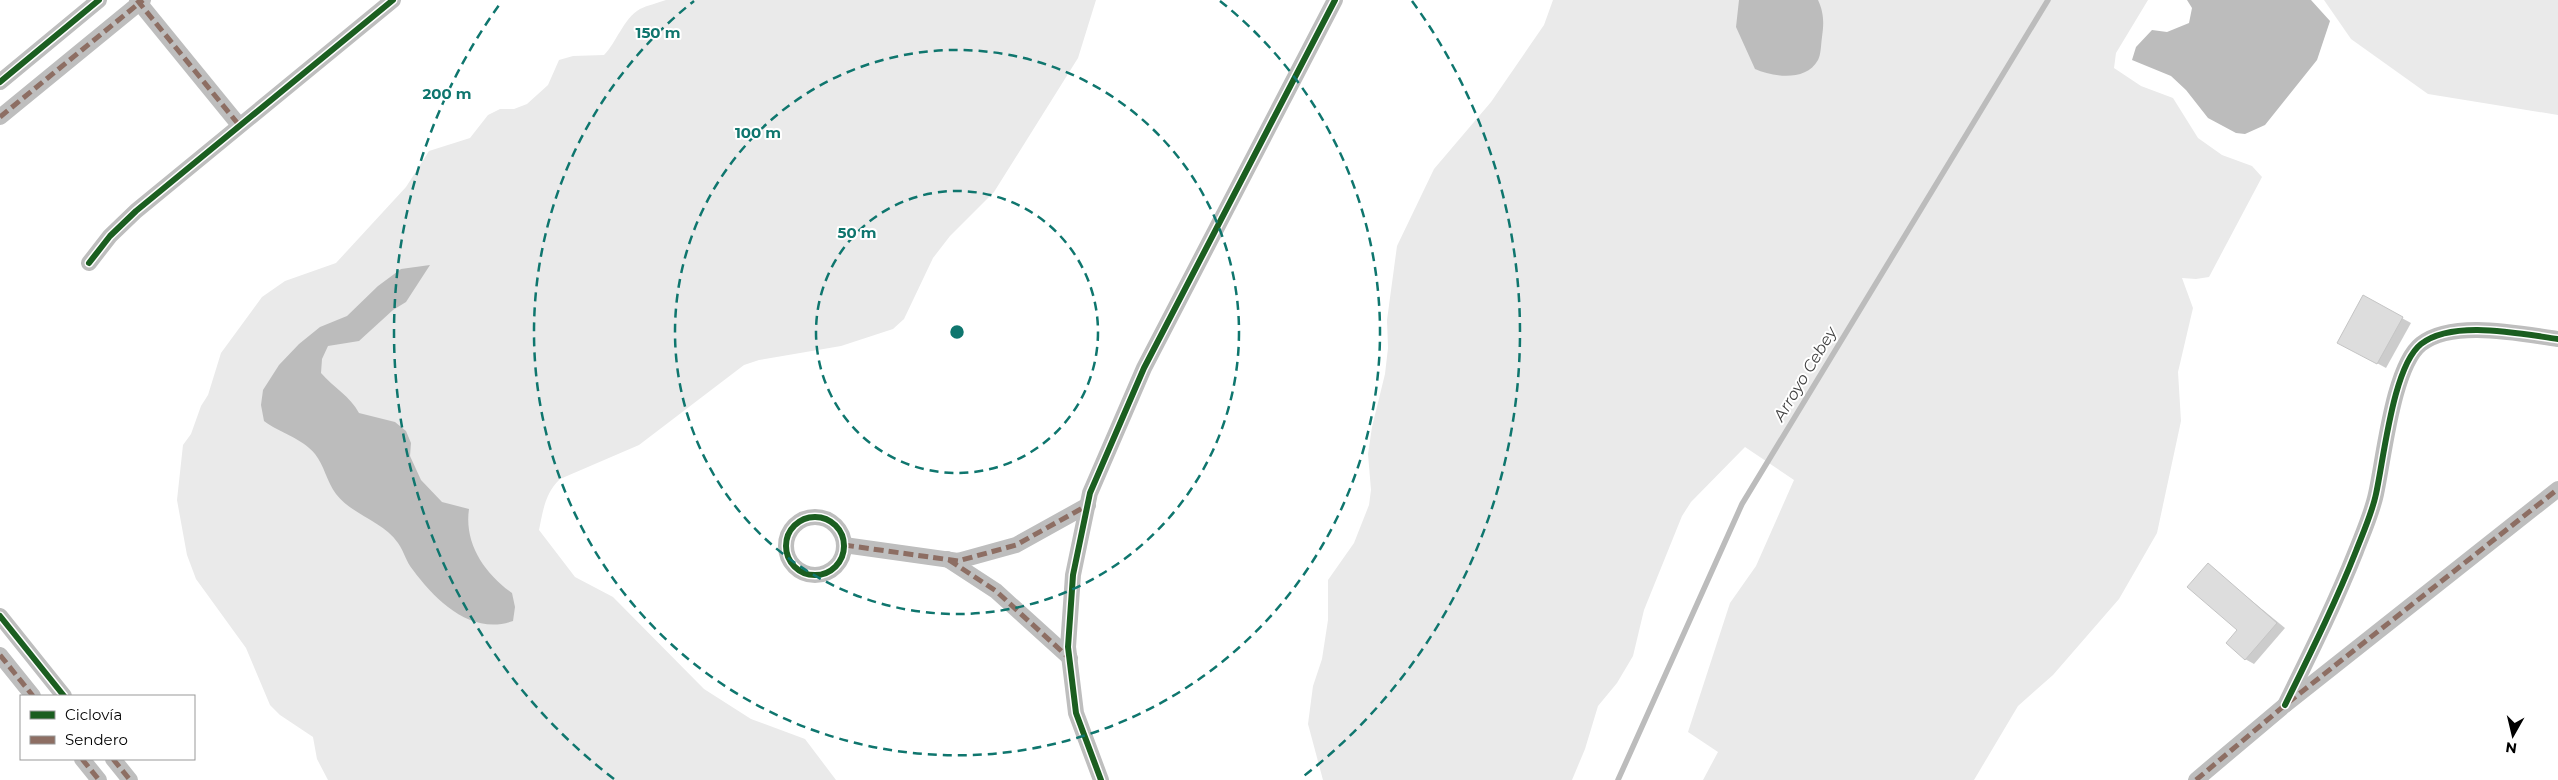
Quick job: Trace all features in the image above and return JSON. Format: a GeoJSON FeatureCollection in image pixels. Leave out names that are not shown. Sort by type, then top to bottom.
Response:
{"type":"FeatureCollection","features":[{"type":"Feature","properties":{"kind":"street"},"geometry":{"type":"LineString","coordinates":[[0,82],[99,0]]}},
{"type":"Feature","properties":{"kind":"street"},"geometry":{"type":"LineString","coordinates":[[89,263],[110,236],[136,211],[392,0]]}},
{"type":"Feature","properties":{"kind":"street"},"geometry":{"type":"LineString","coordinates":[[1100,780],[1076,713],[1068,647],[1073,575],[1090,493],[1144,368],[1335,0]]}},
{"type":"Feature","properties":{"kind":"street"},"geometry":{"type":"LineString","coordinates":[[0,117],[140,1],[239,125]]}},
{"type":"Feature","properties":{"kind":"street"},"geometry":{"type":"LineString","coordinates":[[2285,705],[2341,589],[2376,497],[2398,387],[2409,359],[2421,344],[2441,334],[2490,329],[2558,339]]}},
{"type":"Feature","properties":{"kind":"street"},"geometry":{"type":"LineString","coordinates":[[2196,780],[2285,705],[2558,489]]}},
{"type":"Feature","properties":{"kind":"street"},"geometry":{"type":"LineString","coordinates":[[844,545],[958,561],[1016,545],[1088,505]]}},
{"type":"Feature","properties":{"kind":"street"},"geometry":{"type":"LineString","coordinates":[[947,559],[996,591],[1070,658]]}},
{"type":"Feature","properties":{"kind":"street"},"geometry":{"type":"LineString","coordinates":[[0,616],[63,695]]}},
{"type":"Feature","properties":{"kind":"street"},"geometry":{"type":"LineString","coordinates":[[0,654],[32,695]]}},
{"type":"Feature","properties":{"kind":"street"},"geometry":{"type":"LineString","coordinates":[[83,760],[99,780]]}},
{"type":"Feature","properties":{"kind":"street"},"geometry":{"type":"LineString","coordinates":[[114,760],[130,780]]}},
{"type":"Feature","properties":{"kind":"shaded area"},"geometry":{"type":"Polygon","coordinates":[[[666,0],[1096,0],[1078,58],[994,192],[950,236],[933,258],[904,319],[893,329],[841,346],[759,360],[744,365],[639,445],[560,479],[551,490],[545,503],[539,530],[575,577],[613,597],[704,689],[751,719],[805,739],[836,780],[328,780],[317,759],[313,737],[280,715],[270,705],[246,648],[196,579],[187,555],[177,500],[183,445],[191,434],[201,406],[208,395],[221,353],[262,297],[285,281],[336,263],[406,187],[429,151],[470,138],[488,115],[500,109],[514,109],[527,104],[548,85],[559,60],[573,56],[604,55],[634,13],[666,0]]]}},
{"type":"Feature","properties":{"kind":"shaded area"},"geometry":{"type":"Polygon","coordinates":[[[1553,0],[2148,0],[2116,53],[2114,68],[2141,86],[2173,98],[2198,138],[2222,155],[2252,166],[2262,177],[2209,277],[2196,279],[2182,278],[2193,308],[2178,372],[2181,421],[2157,533],[2119,599],[2053,675],[2018,706],[1974,780],[1703,780],[1718,752],[1688,732],[1730,603],[1756,566],[1794,480],[1745,447],[1691,502],[1682,516],[1644,610],[1633,656],[1617,683],[1598,706],[1585,749],[1572,780],[1323,780],[1308,724],[1313,686],[1322,659],[1328,620],[1328,580],[1354,543],[1369,505],[1371,490],[1368,454],[1372,427],[1385,374],[1388,348],[1387,320],[1397,246],[1434,169],[1491,102],[1544,25],[1553,0]]]}},
{"type":"Feature","properties":{"kind":"shaded area"},"geometry":{"type":"Polygon","coordinates":[[[1739,0],[1818,0],[1823,27],[1820,55],[1813,67],[1798,75],[1789,76],[1771,74],[1755,69],[1736,27],[1739,0]]]}},
{"type":"Feature","properties":{"kind":"shaded area"},"geometry":{"type":"Polygon","coordinates":[[[2187,0],[2311,0],[2330,21],[2317,60],[2265,125],[2245,134],[2236,133],[2208,118],[2186,90],[2171,76],[2132,60],[2136,47],[2152,30],[2167,32],[2189,23],[2192,8],[2187,0]]]}},
{"type":"Feature","properties":{"kind":"shaded area"},"geometry":{"type":"Polygon","coordinates":[[[2324,0],[2558,0],[2558,115],[2428,94],[2351,39],[2324,0]]]}},
{"type":"Feature","properties":{"kind":"shaded area"},"geometry":{"type":"Polygon","coordinates":[[[430,265],[406,302],[393,310],[359,341],[328,346],[322,359],[321,373],[351,402],[359,413],[395,422],[406,431],[411,443],[410,456],[421,480],[442,502],[469,509],[468,522],[473,545],[485,567],[512,593],[515,607],[513,621],[483,624],[469,620],[444,604],[422,582],[392,535],[350,507],[336,494],[318,458],[310,448],[264,421],[261,405],[263,390],[279,365],[299,344],[320,327],[347,316],[378,286],[401,269],[430,265]]]}},
{"type":"Feature","properties":{"kind":"building"},"geometry":{"type":"Polygon","coordinates":[[[2363,295],[2403,317],[2377,364],[2337,343],[2363,295]]]}},
{"type":"Feature","properties":{"kind":"building"},"geometry":{"type":"Polygon","coordinates":[[[2208,563],[2277,623],[2245,660],[2226,643],[2237,630],[2187,587],[2208,563]]]}},
{"type":"Feature","properties":{"kind":"waterway","name":"Arroyo Cebey"},"geometry":{"type":"LineString","coordinates":[[1618,780],[1742,504],[2048,0]]}},
{"type":"Feature","properties":{"kind":"marked path"},"geometry":{"type":"LineString","coordinates":[[137,0],[239,125]]}},
{"type":"Feature","properties":{"kind":"marked path"},"geometry":{"type":"LineString","coordinates":[[0,117],[143,0]]}},
{"type":"Feature","properties":{"kind":"marked path"},"geometry":{"type":"LineString","coordinates":[[2196,780],[2285,705],[2558,489]]}},
{"type":"Feature","properties":{"kind":"marked path"},"geometry":{"type":"LineString","coordinates":[[844,545],[958,561],[1016,545],[1088,505]]}},
{"type":"Feature","properties":{"kind":"marked path"},"geometry":{"type":"LineString","coordinates":[[949,560],[996,591],[1069,658]]}},
{"type":"Feature","properties":{"kind":"marked path"},"geometry":{"type":"LineString","coordinates":[[0,655],[32,695]]}},
{"type":"Feature","properties":{"kind":"marked path"},"geometry":{"type":"LineString","coordinates":[[83,760],[99,780]]}},
{"type":"Feature","properties":{"kind":"marked path"},"geometry":{"type":"LineString","coordinates":[[114,760],[130,780]]}},
{"type":"Feature","properties":{"kind":"cycle path"},"geometry":{"type":"LineString","coordinates":[[0,82],[99,0]]}},
{"type":"Feature","properties":{"kind":"cycle path"},"geometry":{"type":"LineString","coordinates":[[89,263],[110,236],[136,211],[393,0]]}},
{"type":"Feature","properties":{"kind":"cycle path"},"geometry":{"type":"LineString","coordinates":[[1101,780],[1076,713],[1068,647],[1073,575],[1090,493],[1144,368],[1335,0]]}},
{"type":"Feature","properties":{"kind":"cycle path"},"geometry":{"type":"LineString","coordinates":[[2285,705],[2340,590],[2370,516],[2391,414],[2403,372],[2411,355],[2421,344],[2435,336],[2469,330],[2488,330],[2558,339]]}},
{"type":"Feature","properties":{"kind":"cycle path"},"geometry":{"type":"LineString","coordinates":[[809,517],[821,517],[836,525],[844,540],[844,546],[844,552],[836,567],[821,575],[809,575],[794,567],[786,552],[786,540],[794,525],[809,517]]}},
{"type":"Feature","properties":{"kind":"cycle path"},"geometry":{"type":"LineString","coordinates":[[0,616],[63,695]]}}]}
